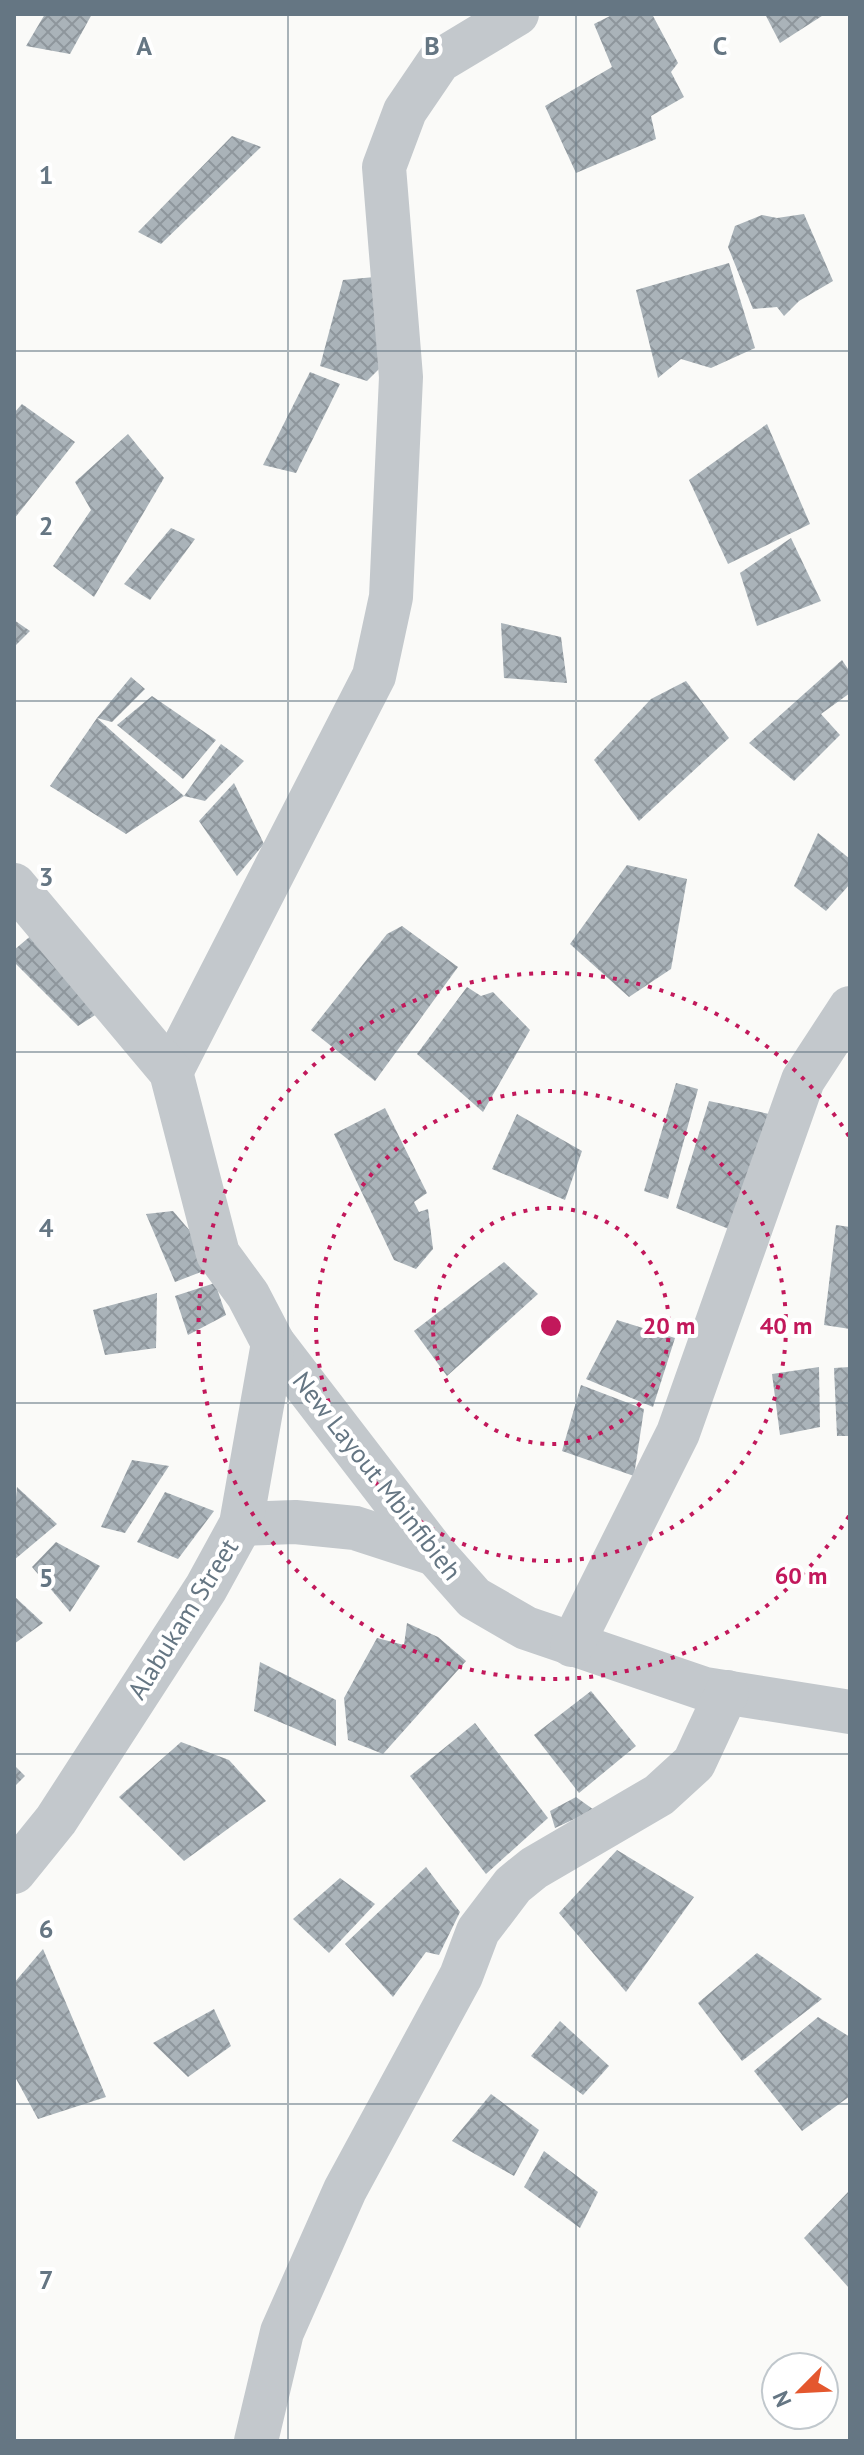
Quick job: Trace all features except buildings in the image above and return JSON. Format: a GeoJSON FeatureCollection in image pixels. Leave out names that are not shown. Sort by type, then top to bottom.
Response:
{"type":"FeatureCollection","features":[{"type":"Feature","properties":{"kind":"street"},"geometry":{"type":"LineString","coordinates":[[171,1072],[374,676],[391,597],[401,377],[384,167],[405,111],[439,61],[517,14]]}},
{"type":"Feature","properties":{"kind":"street"},"geometry":{"type":"LineString","coordinates":[[14,885],[171,1072],[218,1254],[248,1295],[273,1343]]}},
{"type":"Feature","properties":{"kind":"street"},"geometry":{"type":"LineString","coordinates":[[572,1645],[678,1433],[803,1080],[850,1008]]}},
{"type":"Feature","properties":{"kind":"street","name":"New Layout Mbinfibieh"},"geometry":{"type":"LineString","coordinates":[[273,1343],[435,1554],[474,1598],[526,1628],[705,1689],[850,1712]]}},
{"type":"Feature","properties":{"kind":"street","name":"Alabukam Street"},"geometry":{"type":"LineString","coordinates":[[14,1872],[64,1808],[206,1588],[241,1524],[273,1343]]}},
{"type":"Feature","properties":{"kind":"street"},"geometry":{"type":"LineString","coordinates":[[241,1524],[295,1522],[355,1528],[435,1554]]}},
{"type":"Feature","properties":{"kind":"street"},"geometry":{"type":"LineString","coordinates":[[256,2441],[282,2332],[345,2190],[461,1976],[478,1931],[524,1876],[659,1795],[694,1763],[727,1692]]}}]}
